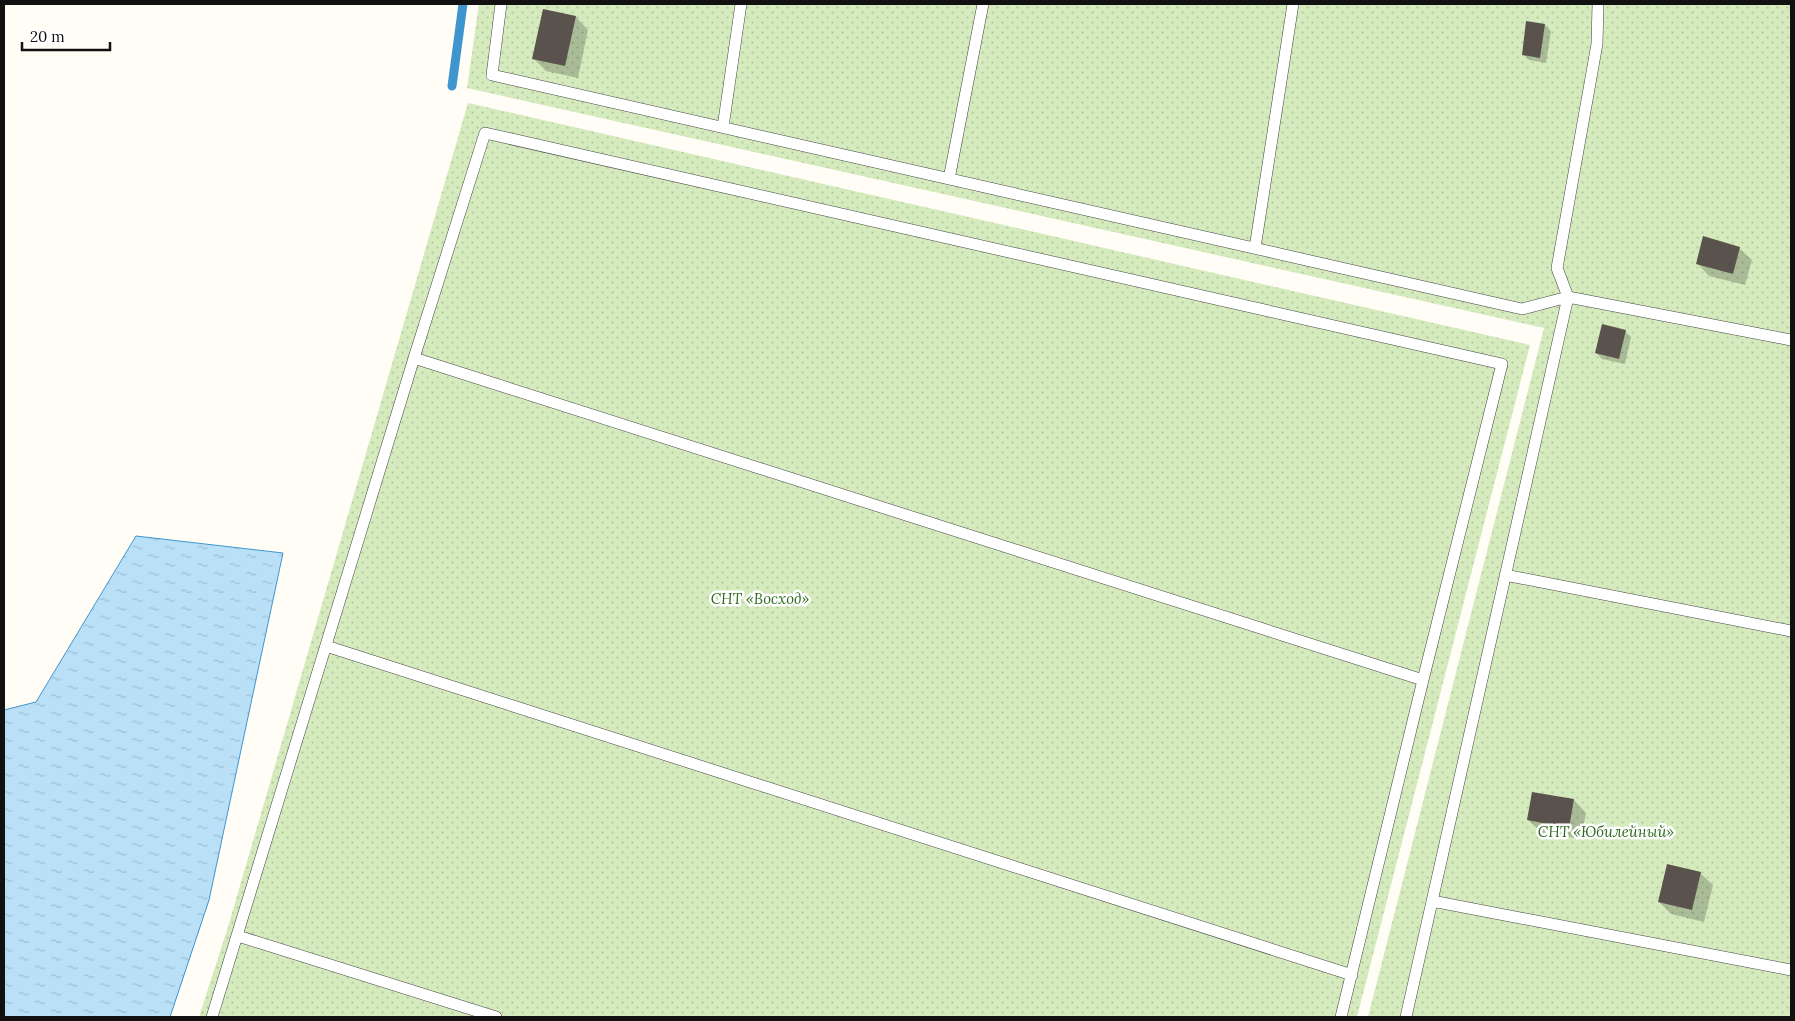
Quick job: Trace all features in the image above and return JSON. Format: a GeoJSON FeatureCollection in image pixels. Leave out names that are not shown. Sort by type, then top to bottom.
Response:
{"type":"FeatureCollection","features":[{"type":"Feature","properties":{"kind":"lane"},"geometry":{"type":"LineString","coordinates":[[502,4],[492,75],[1522,309],[1568,297],[1791,340]]}},
{"type":"Feature","properties":{"kind":"lane"},"geometry":{"type":"LineString","coordinates":[[723,127],[741,4]]}},
{"type":"Feature","properties":{"kind":"lane"},"geometry":{"type":"LineString","coordinates":[[949,179],[983,4]]}},
{"type":"Feature","properties":{"kind":"lane"},"geometry":{"type":"LineString","coordinates":[[1255,248],[1293,4]]}},
{"type":"Feature","properties":{"kind":"lane"},"geometry":{"type":"LineString","coordinates":[[1406,1017],[1568,297],[1557,268],[1597,44],[1598,4]]}},
{"type":"Feature","properties":{"kind":"lane"},"geometry":{"type":"LineString","coordinates":[[212,1017],[485,133],[1502,364],[1341,1017]]}},
{"type":"Feature","properties":{"kind":"lane"},"geometry":{"type":"LineString","coordinates":[[414,358],[1423,680]]}},
{"type":"Feature","properties":{"kind":"lane"},"geometry":{"type":"LineString","coordinates":[[1505,575],[1791,631]]}},
{"type":"Feature","properties":{"kind":"lane"},"geometry":{"type":"LineString","coordinates":[[326,646],[1352,975]]}},
{"type":"Feature","properties":{"kind":"lane"},"geometry":{"type":"LineString","coordinates":[[1432,901],[1791,970]]}},
{"type":"Feature","properties":{"kind":"lane"},"geometry":{"type":"LineString","coordinates":[[238,936],[496,1017]]}},
{"type":"Feature","properties":{"kind":"green space","name":"СНТ «Юбилейный»"},"geometry":{"type":"Polygon","coordinates":[[[479,4],[1791,4],[1791,1017],[1368,1017],[1544,328],[467,88],[479,4]]]}},
{"type":"Feature","properties":{"kind":"green space","name":"СНТ «Восход»"},"geometry":{"type":"Polygon","coordinates":[[[468,103],[1530,345],[1357,1017],[199,1017],[228,927],[468,103]]]}},
{"type":"Feature","properties":{"kind":"water"},"geometry":{"type":"Polygon","coordinates":[[[136,536],[283,553],[209,900],[170,1017],[4,1017],[4,710],[36,702],[136,536]]]}},
{"type":"Feature","properties":{"kind":"building"},"geometry":{"type":"Polygon","coordinates":[[[543,9],[576,16],[565,66],[532,59],[543,9]]]}},
{"type":"Feature","properties":{"kind":"building"},"geometry":{"type":"Polygon","coordinates":[[[1526,21],[1545,24],[1540,58],[1522,55],[1526,21]]]}},
{"type":"Feature","properties":{"kind":"building"},"geometry":{"type":"Polygon","coordinates":[[[1703,236],[1740,247],[1733,274],[1696,264],[1703,236]]]}},
{"type":"Feature","properties":{"kind":"building"},"geometry":{"type":"Polygon","coordinates":[[[1602,324],[1626,330],[1619,359],[1595,353],[1602,324]]]}},
{"type":"Feature","properties":{"kind":"building"},"geometry":{"type":"Polygon","coordinates":[[[1532,792],[1574,799],[1569,828],[1527,820],[1532,792]]]}},
{"type":"Feature","properties":{"kind":"building"},"geometry":{"type":"Polygon","coordinates":[[[1667,864],[1701,872],[1692,910],[1658,902],[1667,864]]]}},
{"type":"Feature","properties":{"kind":"waterway"},"geometry":{"type":"LineString","coordinates":[[452,86],[463,4]]}}]}
